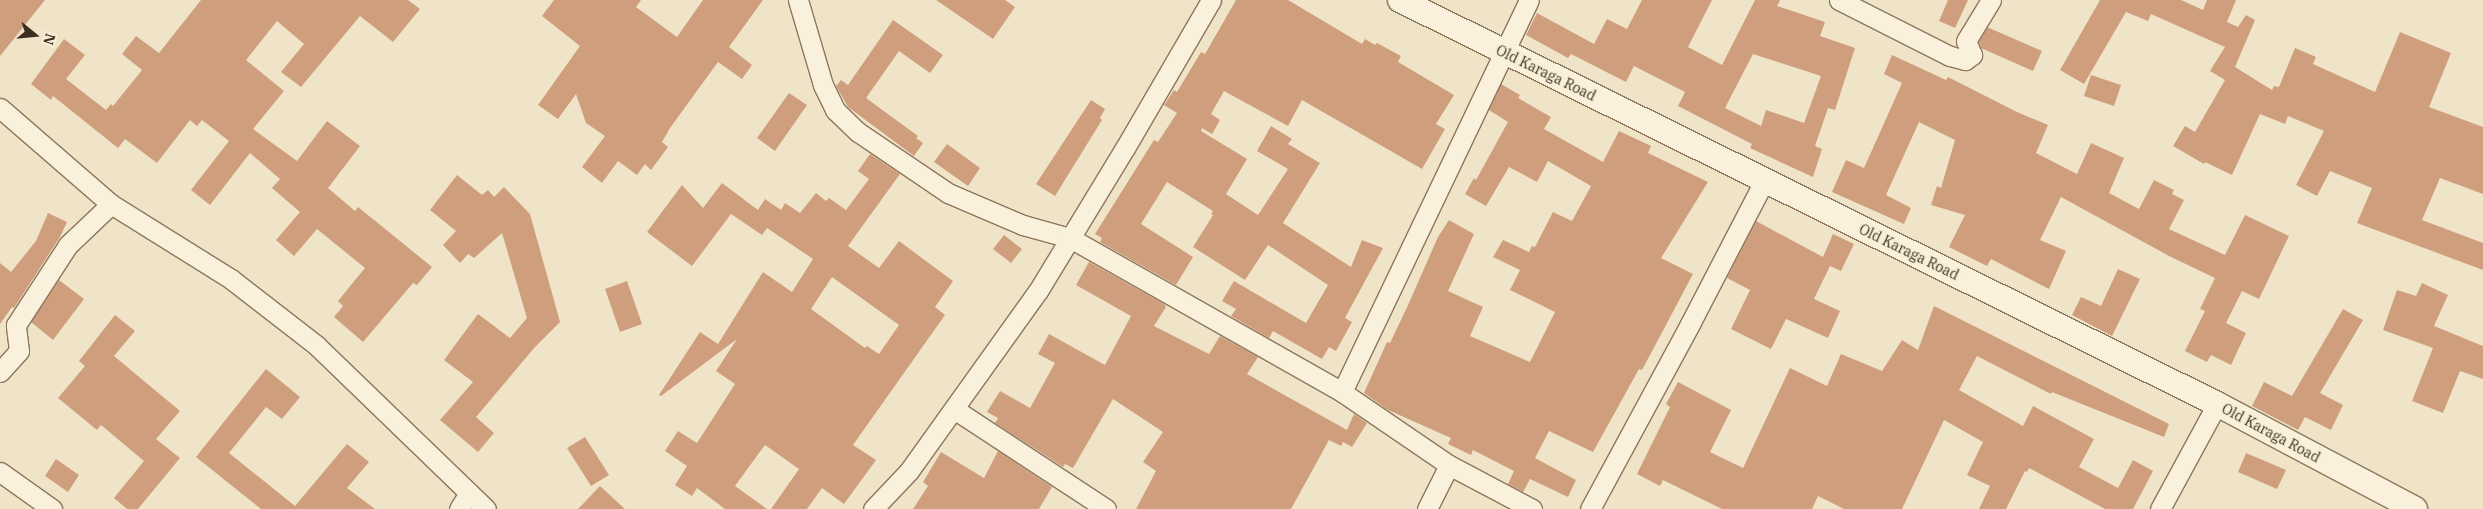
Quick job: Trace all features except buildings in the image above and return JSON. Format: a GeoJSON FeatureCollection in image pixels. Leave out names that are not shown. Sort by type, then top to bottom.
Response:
{"type":"FeatureCollection","features":[{"type":"Feature","properties":{"kind":"street"},"geometry":{"type":"LineString","coordinates":[[798,0],[823,85],[835,110],[858,132],[948,193],[1023,225],[1070,238],[1342,392],[1449,465],[1532,509]]}},
{"type":"Feature","properties":{"kind":"street"},"geometry":{"type":"LineString","coordinates":[[873,509],[909,471],[1038,290],[1211,0]]}},
{"type":"Feature","properties":{"kind":"street","name":"Old Karaga Road"},"geometry":{"type":"LineString","coordinates":[[1400,0],[2217,404],[2414,509]]}},
{"type":"Feature","properties":{"kind":"street"},"geometry":{"type":"LineString","coordinates":[[1342,392],[1529,0]]}},
{"type":"Feature","properties":{"kind":"street"},"geometry":{"type":"LineString","coordinates":[[1839,0],[1950,56],[1965,60],[1972,56],[1966,40],[1991,0]]}},
{"type":"Feature","properties":{"kind":"street"},"geometry":{"type":"LineString","coordinates":[[0,108],[111,204],[231,279],[316,345],[486,509]]}},
{"type":"Feature","properties":{"kind":"street"},"geometry":{"type":"LineString","coordinates":[[1590,509],[1690,324],[1764,181]]}},
{"type":"Feature","properties":{"kind":"street"},"geometry":{"type":"LineString","coordinates":[[0,372],[19,351],[16,325],[68,245],[111,204]]}},
{"type":"Feature","properties":{"kind":"street"},"geometry":{"type":"LineString","coordinates":[[2160,509],[2217,404]]}},
{"type":"Feature","properties":{"kind":"street"},"geometry":{"type":"LineString","coordinates":[[954,409],[1106,509]]}},
{"type":"Feature","properties":{"kind":"street"},"geometry":{"type":"LineString","coordinates":[[1427,509],[1449,465]]}},
{"type":"Feature","properties":{"kind":"street"},"geometry":{"type":"LineString","coordinates":[[0,472],[52,509]]}},
{"type":"Feature","properties":{"kind":"street"},"geometry":{"type":"LineString","coordinates":[[459,509],[469,493]]}}]}
